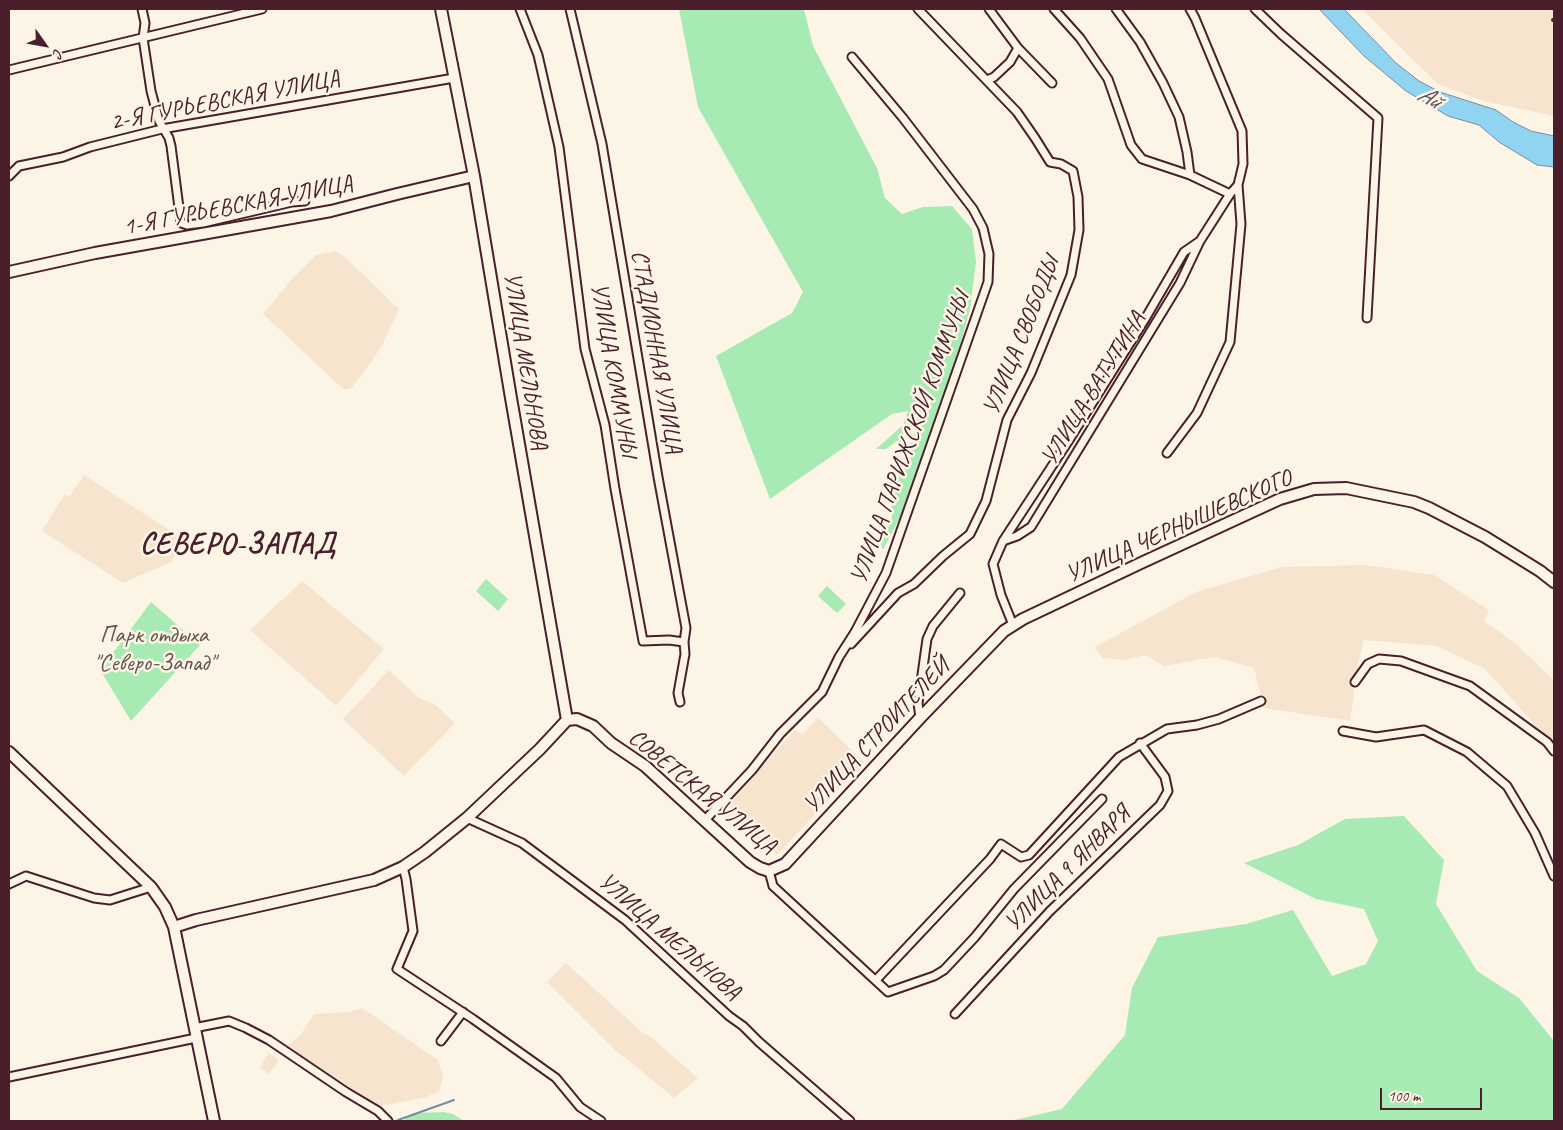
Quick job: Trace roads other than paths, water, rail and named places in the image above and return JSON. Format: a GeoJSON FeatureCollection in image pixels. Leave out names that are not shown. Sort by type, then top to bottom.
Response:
{"type":"FeatureCollection","features":[{"type":"Feature","properties":{"kind":"main road","name":"УЛИЦА МЕЛЬНОВА"},"geometry":{"type":"LineString","coordinates":[[440,9],[474,176],[512,408],[567,720]]}},
{"type":"Feature","properties":{"kind":"main road","name":"1-Я ГУРЬЕВСКАЯ УЛИЦА"},"geometry":{"type":"LineString","coordinates":[[9,272],[95,253],[331,211],[474,176]]}},
{"type":"Feature","properties":{"kind":"main road","name":"УЛИЦА ЧЕРНЫШЕВСКОГО"},"geometry":{"type":"LineString","coordinates":[[1012,625],[1140,563],[1280,499],[1314,489],[1346,488],[1414,502],[1485,537],[1540,571],[1554,582]]}},
{"type":"Feature","properties":{"kind":"main road","name":"УЛИЦА СТРОИТЕЛЕЙ"},"geometry":{"type":"LineString","coordinates":[[769,871],[785,864],[920,718],[999,636],[1012,625]]}},
{"type":"Feature","properties":{"kind":"main road","name":"СОВЕТСКАЯ УЛИЦА"},"geometry":{"type":"LineString","coordinates":[[567,720],[577,719],[594,726],[611,743],[645,766],[750,862],[769,871]]}},
{"type":"Feature","properties":{"kind":"main road"},"geometry":{"type":"LineString","coordinates":[[174,927],[196,920],[374,880],[403,867],[468,818],[540,749],[567,720]]}},
{"type":"Feature","properties":{"kind":"main road"},"geometry":{"type":"LineString","coordinates":[[9,752],[151,887],[166,907],[174,927],[214,1121]]}},
{"type":"Feature","properties":{"kind":"street"},"geometry":{"type":"LineString","coordinates":[[142,9],[144,23],[143,38],[151,91],[162,129],[169,138],[171,146],[181,223],[184,225],[203,223],[292,202],[305,201]]}},
{"type":"Feature","properties":{"kind":"street"},"geometry":{"type":"LineString","coordinates":[[9,70],[262,9]]}},
{"type":"Feature","properties":{"kind":"street","name":"УЛИЦА КОММУНЫ"},"geometry":{"type":"LineString","coordinates":[[520,9],[538,55],[559,147],[585,349],[605,425],[643,641],[669,640],[684,642]]}},
{"type":"Feature","properties":{"kind":"street","name":"СТАДИОННАЯ УЛИЦА"},"geometry":{"type":"LineString","coordinates":[[570,9],[602,144],[658,477],[686,628],[685,654],[678,693],[680,702]]}},
{"type":"Feature","properties":{"kind":"street","name":"УЛИЦА СВОБОДЫ"},"geometry":{"type":"LineString","coordinates":[[839,657],[898,593],[914,584],[943,556],[970,534],[986,501],[1008,420],[1031,373],[1071,275],[1079,230],[1078,197],[1073,171],[1061,164],[1050,162],[1036,138],[1017,112],[918,9]]}},
{"type":"Feature","properties":{"kind":"street"},"geometry":{"type":"LineString","coordinates":[[989,9],[1018,48],[1052,83]]}},
{"type":"Feature","properties":{"kind":"street"},"geometry":{"type":"LineString","coordinates":[[1054,9],[1080,38],[1108,79],[1131,145],[1142,160],[1190,175],[1230,194]]}},
{"type":"Feature","properties":{"kind":"street"},"geometry":{"type":"LineString","coordinates":[[1116,9],[1140,42],[1179,117],[1190,175]]}},
{"type":"Feature","properties":{"kind":"street"},"geometry":{"type":"LineString","coordinates":[[1167,453],[1197,412],[1230,342],[1241,224],[1238,185],[1243,164],[1242,131],[1190,9]]}},
{"type":"Feature","properties":{"kind":"street"},"geometry":{"type":"LineString","coordinates":[[1255,9],[1280,34],[1378,118],[1367,318]]}},
{"type":"Feature","properties":{"kind":"street"},"geometry":{"type":"LineString","coordinates":[[987,80],[994,77],[1010,62],[1018,48]]}},
{"type":"Feature","properties":{"kind":"street","name":"УЛИЦА ПАРИЖСКОЙ КОММУНЫ"},"geometry":{"type":"LineString","coordinates":[[705,820],[752,770],[780,734],[822,692],[839,657],[886,573],[988,282],[989,254],[983,228],[973,209],[903,118],[852,57]]}},
{"type":"Feature","properties":{"kind":"street","name":"2-Я ГУРЬЕВСКАЯ УЛИЦА"},"geometry":{"type":"LineString","coordinates":[[9,176],[19,166],[162,129],[454,78]]}},
{"type":"Feature","properties":{"kind":"street","name":"УЛИЦА ВАТУТИНА"},"geometry":{"type":"LineString","coordinates":[[1003,540],[1017,536],[1031,527],[1180,283],[1200,241],[1230,194],[1238,185]]}},
{"type":"Feature","properties":{"kind":"street","name":"УЛИЦА ВАТУТИНА"},"geometry":{"type":"LineString","coordinates":[[1012,625],[1001,595],[993,564],[1003,540],[1069,440],[1145,319],[1184,252],[1200,241]]}},
{"type":"Feature","properties":{"kind":"street"},"geometry":{"type":"LineString","coordinates":[[920,718],[918,703],[927,639],[933,626],[960,593]]}},
{"type":"Feature","properties":{"kind":"street"},"geometry":{"type":"LineString","coordinates":[[1355,682],[1368,664],[1379,659],[1401,661],[1470,686],[1547,742],[1554,751]]}},
{"type":"Feature","properties":{"kind":"street"},"geometry":{"type":"LineString","coordinates":[[876,980],[1001,844],[1021,857],[1030,855],[1119,757],[1167,729],[1197,725],[1219,719],[1261,701]]}},
{"type":"Feature","properties":{"kind":"street"},"geometry":{"type":"LineString","coordinates":[[1343,731],[1376,737],[1424,730],[1466,752],[1507,786],[1535,833],[1554,876]]}},
{"type":"Feature","properties":{"kind":"street","name":"УЛИЦА 9 ЯНВАРЯ"},"geometry":{"type":"LineString","coordinates":[[956,1014],[1050,911],[1160,804],[1168,791],[1165,777],[1140,744]]}},
{"type":"Feature","properties":{"kind":"street","name":"СОВЕТСКАЯ УЛИЦА"},"geometry":{"type":"LineString","coordinates":[[769,871],[773,886],[888,992],[934,976],[944,970],[975,937],[1014,889],[1102,800]]}},
{"type":"Feature","properties":{"kind":"street","name":"УЛИЦА МЕЛЬНОВА"},"geometry":{"type":"LineString","coordinates":[[468,818],[522,843],[625,920],[729,1016],[743,1026],[850,1121]]}},
{"type":"Feature","properties":{"kind":"street"},"geometry":{"type":"LineString","coordinates":[[403,867],[413,931],[398,969],[463,1012],[556,1078],[580,1107],[601,1121]]}},
{"type":"Feature","properties":{"kind":"street"},"geometry":{"type":"LineString","coordinates":[[9,884],[26,876],[94,898],[110,900],[151,887]]}},
{"type":"Feature","properties":{"kind":"street"},"geometry":{"type":"LineString","coordinates":[[440,1041],[463,1012]]}},
{"type":"Feature","properties":{"kind":"street"},"geometry":{"type":"LineString","coordinates":[[9,1077],[195,1033],[229,1021],[269,1040],[330,1082],[378,1111],[388,1121]]}},
{"type":"Feature","properties":{"kind":"water","name":"Ай"},"geometry":{"type":"Polygon","coordinates":[[[1319,9],[1344,9],[1396,63],[1419,81],[1440,92],[1496,110],[1513,122],[1531,131],[1554,136],[1554,167],[1537,165],[1499,142],[1479,125],[1448,116],[1406,91],[1364,56],[1319,9]]]}},
{"type":"Feature","properties":{"kind":"waterway"},"geometry":{"type":"LineString","coordinates":[[398,1120],[454,1100]]}},
{"type":"Feature","properties":{"kind":"district","name":"СЕВЕРО-ЗАПАД"},"geometry":{"type":"Point","coordinates":[238,545]}},
{"type":"Feature","properties":{"kind":"park label","name":"Парк отдыха \"Северо-Запад\""},"geometry":{"type":"Point","coordinates":[154,650]}}]}
